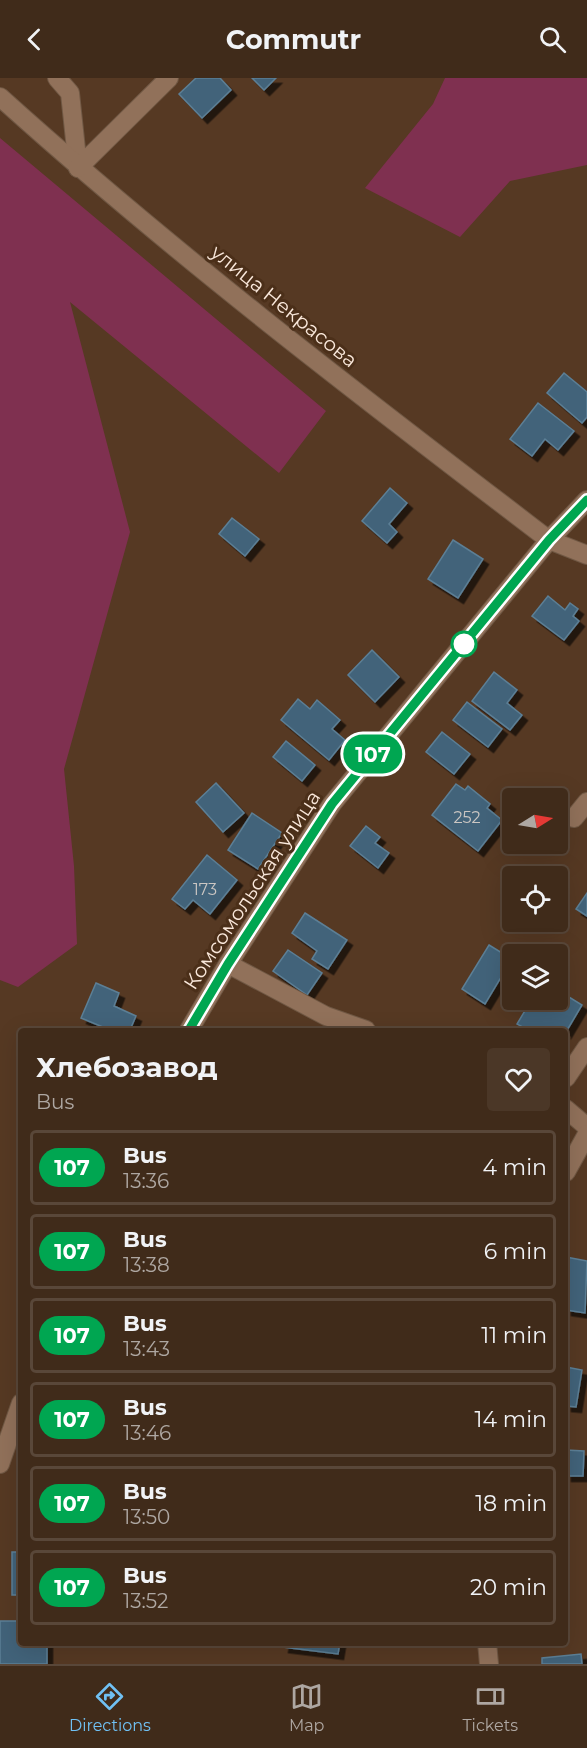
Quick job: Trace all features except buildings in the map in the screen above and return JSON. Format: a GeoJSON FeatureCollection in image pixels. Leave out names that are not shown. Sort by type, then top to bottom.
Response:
{"type":"FeatureCollection","features":[{"type":"Feature","properties":{"kind":"street"},"geometry":{"type":"LineString","coordinates":[[57,78],[70,93],[78,168]]}},
{"type":"Feature","properties":{"kind":"street"},"geometry":{"type":"LineString","coordinates":[[78,168],[169,78]]}},
{"type":"Feature","properties":{"kind":"street","name":"улица Некрасова"},"geometry":{"type":"LineString","coordinates":[[0,97],[78,168],[306,355],[549,540],[587,555]]}},
{"type":"Feature","properties":{"kind":"street","name":"Комсомольская улица"},"geometry":{"type":"LineString","coordinates":[[190,1028],[228,964],[332,804],[549,540],[587,500]]}},
{"type":"Feature","properties":{"kind":"street"},"geometry":{"type":"LineString","coordinates":[[574,819],[587,802]]}},
{"type":"Feature","properties":{"kind":"street"},"geometry":{"type":"LineString","coordinates":[[228,964],[326,1016],[360,1028]]}},
{"type":"Feature","properties":{"kind":"street"},"geometry":{"type":"LineString","coordinates":[[568,1075],[587,1047]]}},
{"type":"Feature","properties":{"kind":"street"},"geometry":{"type":"LineString","coordinates":[[568,1111],[587,1127]]}},
{"type":"Feature","properties":{"kind":"street"},"geometry":{"type":"LineString","coordinates":[[568,1168],[587,1134]]}},
{"type":"Feature","properties":{"kind":"street"},"geometry":{"type":"LineString","coordinates":[[0,1464],[18,1412]]}},
{"type":"Feature","properties":{"kind":"street"},"geometry":{"type":"LineString","coordinates":[[487,1646],[489,1664]]}},
{"type":"Feature","properties":{"kind":"shaded area"},"geometry":{"type":"Polygon","coordinates":[[[445,78],[587,78],[587,165],[510,181],[460,237],[365,188],[433,104],[445,78]]]}},
{"type":"Feature","properties":{"kind":"shaded area"},"geometry":{"type":"Polygon","coordinates":[[[0,138],[326,411],[279,473],[70,302],[130,532],[64,769],[74,866],[77,944],[18,987],[0,980],[0,138]]]}},
{"type":"Feature","properties":{"kind":"bus line","name":"107"},"geometry":{"type":"LineString","coordinates":[[190,1028],[228,964],[332,804],[549,540],[587,500]]}}]}
